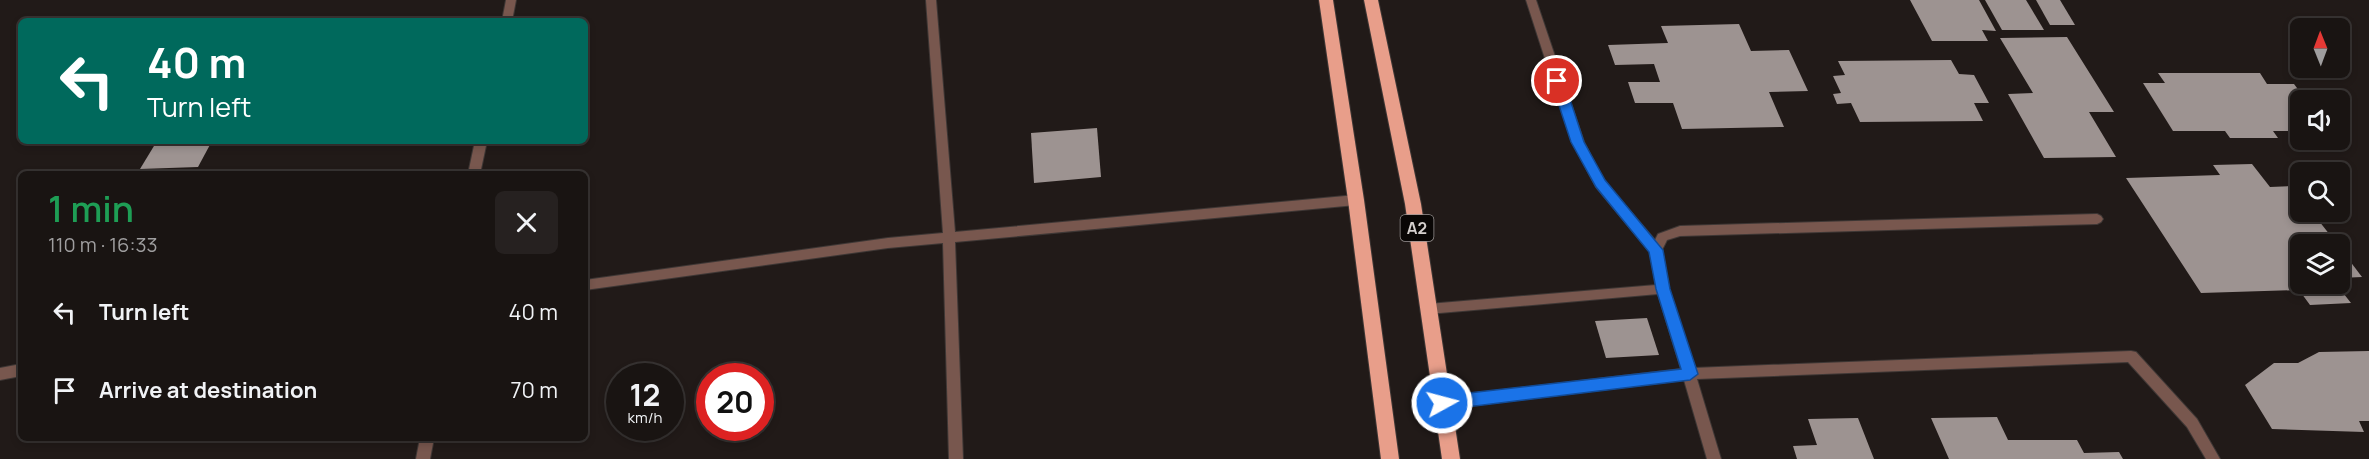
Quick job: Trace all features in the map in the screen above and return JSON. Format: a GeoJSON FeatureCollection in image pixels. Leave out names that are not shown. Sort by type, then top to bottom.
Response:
{"type":"FeatureCollection","features":[{"type":"Feature","properties":{"kind":"highway"},"geometry":{"type":"LineString","coordinates":[[1326,0],[1356,200],[1390,459]]}},
{"type":"Feature","properties":{"kind":"highway","name":"A2"},"geometry":{"type":"LineString","coordinates":[[1371,0],[1413,204],[1451,459]]}},
{"type":"Feature","properties":{"kind":"street"},"geometry":{"type":"LineString","coordinates":[[508,18],[511,0]]}},
{"type":"Feature","properties":{"kind":"street"},"geometry":{"type":"LineString","coordinates":[[931,0],[949,237],[956,459]]}},
{"type":"Feature","properties":{"kind":"street"},"geometry":{"type":"LineString","coordinates":[[1531,0],[1578,142],[1600,184],[1656,250],[1663,289],[1714,459]]}},
{"type":"Feature","properties":{"kind":"street"},"geometry":{"type":"LineString","coordinates":[[475,171],[480,144]]}},
{"type":"Feature","properties":{"kind":"street"},"geometry":{"type":"LineString","coordinates":[[588,285],[888,243],[1356,200]]}},
{"type":"Feature","properties":{"kind":"street"},"geometry":{"type":"LineString","coordinates":[[1656,250],[1662,237],[1680,231],[2097,219]]}},
{"type":"Feature","properties":{"kind":"street"},"geometry":{"type":"LineString","coordinates":[[1428,309],[1663,289]]}},
{"type":"Feature","properties":{"kind":"street"},"geometry":{"type":"LineString","coordinates":[[1442,403],[1690,374],[2131,356],[2192,423],[2213,459]]}},
{"type":"Feature","properties":{"kind":"street"},"geometry":{"type":"LineString","coordinates":[[0,374],[18,371]]}},
{"type":"Feature","properties":{"kind":"street"},"geometry":{"type":"LineString","coordinates":[[423,459],[426,441]]}},
{"type":"Feature","properties":{"kind":"building"},"geometry":{"type":"Polygon","coordinates":[[[1910,0],[1979,0],[1996,31],[1982,30],[1988,41],[1932,41],[1910,0]]]}},
{"type":"Feature","properties":{"kind":"building"},"geometry":{"type":"Polygon","coordinates":[[[1985,0],[2026,0],[2044,30],[2002,30],[1985,0]]]}},
{"type":"Feature","properties":{"kind":"building"},"geometry":{"type":"Polygon","coordinates":[[[2036,0],[2060,0],[2075,25],[2050,25],[2036,0]]]}},
{"type":"Feature","properties":{"kind":"building"},"geometry":{"type":"Polygon","coordinates":[[[1739,24],[1751,51],[1789,50],[1808,91],[1769,92],[1784,127],[1682,129],[1673,103],[1635,103],[1628,82],[1660,82],[1654,64],[1615,65],[1608,45],[1668,43],[1661,26],[1739,24]]]}},
{"type":"Feature","properties":{"kind":"building"},"geometry":{"type":"Polygon","coordinates":[[[2067,37],[2114,112],[2089,112],[2116,157],[2044,158],[2008,94],[2033,93],[2000,38],[2067,37]]]}},
{"type":"Feature","properties":{"kind":"building"},"geometry":{"type":"Polygon","coordinates":[[[1951,60],[1959,74],[1974,75],[1989,103],[1974,103],[1983,121],[1860,122],[1851,103],[1837,104],[1833,94],[1841,93],[1833,76],[1845,75],[1838,61],[1951,60]]]}},
{"type":"Feature","properties":{"kind":"building"},"geometry":{"type":"Polygon","coordinates":[[[2158,73],[2260,73],[2267,84],[2294,84],[2298,90],[2290,90],[2290,131],[2273,131],[2278,138],[2230,138],[2225,131],[2173,131],[2143,83],[2165,83],[2158,73]]]}},
{"type":"Feature","properties":{"kind":"building"},"geometry":{"type":"Polygon","coordinates":[[[1097,128],[1101,177],[1034,183],[1031,133],[1097,128]]]}},
{"type":"Feature","properties":{"kind":"building"},"geometry":{"type":"Polygon","coordinates":[[[155,144],[210,144],[198,167],[140,169],[155,144]]]}},
{"type":"Feature","properties":{"kind":"building"},"geometry":{"type":"Polygon","coordinates":[[[2252,164],[2270,187],[2290,186],[2290,222],[2320,222],[2329,234],[2290,234],[2290,290],[2201,293],[2126,178],[2220,175],[2213,165],[2252,164]]]}},
{"type":"Feature","properties":{"kind":"building"},"geometry":{"type":"Polygon","coordinates":[[[2350,261],[2362,277],[2350,278],[2350,261]]]}},
{"type":"Feature","properties":{"kind":"building"},"geometry":{"type":"Polygon","coordinates":[[[2302,294],[2344,294],[2351,303],[2310,305],[2302,294]]]}},
{"type":"Feature","properties":{"kind":"building"},"geometry":{"type":"Polygon","coordinates":[[[1647,318],[1659,355],[1606,358],[1595,321],[1647,318]]]}},
{"type":"Feature","properties":{"kind":"building"},"geometry":{"type":"Polygon","coordinates":[[[2369,351],[2369,421],[2359,421],[2364,432],[2272,429],[2245,385],[2274,363],[2298,363],[2319,352],[2369,351]]]}},
{"type":"Feature","properties":{"kind":"building"},"geometry":{"type":"Polygon","coordinates":[[[1997,417],[2008,440],[2077,440],[2084,453],[2119,452],[2123,459],[1949,459],[1931,418],[1997,417]]]}},
{"type":"Feature","properties":{"kind":"building"},"geometry":{"type":"Polygon","coordinates":[[[1858,418],[1874,459],[1797,459],[1793,446],[1817,445],[1808,419],[1858,418]]]}},
{"type":"Feature","properties":{"kind":"route"},"geometry":{"type":"LineString","coordinates":[[1442,403],[1690,374],[1663,289],[1656,250],[1600,184],[1578,142],[1557,81]]}}]}
